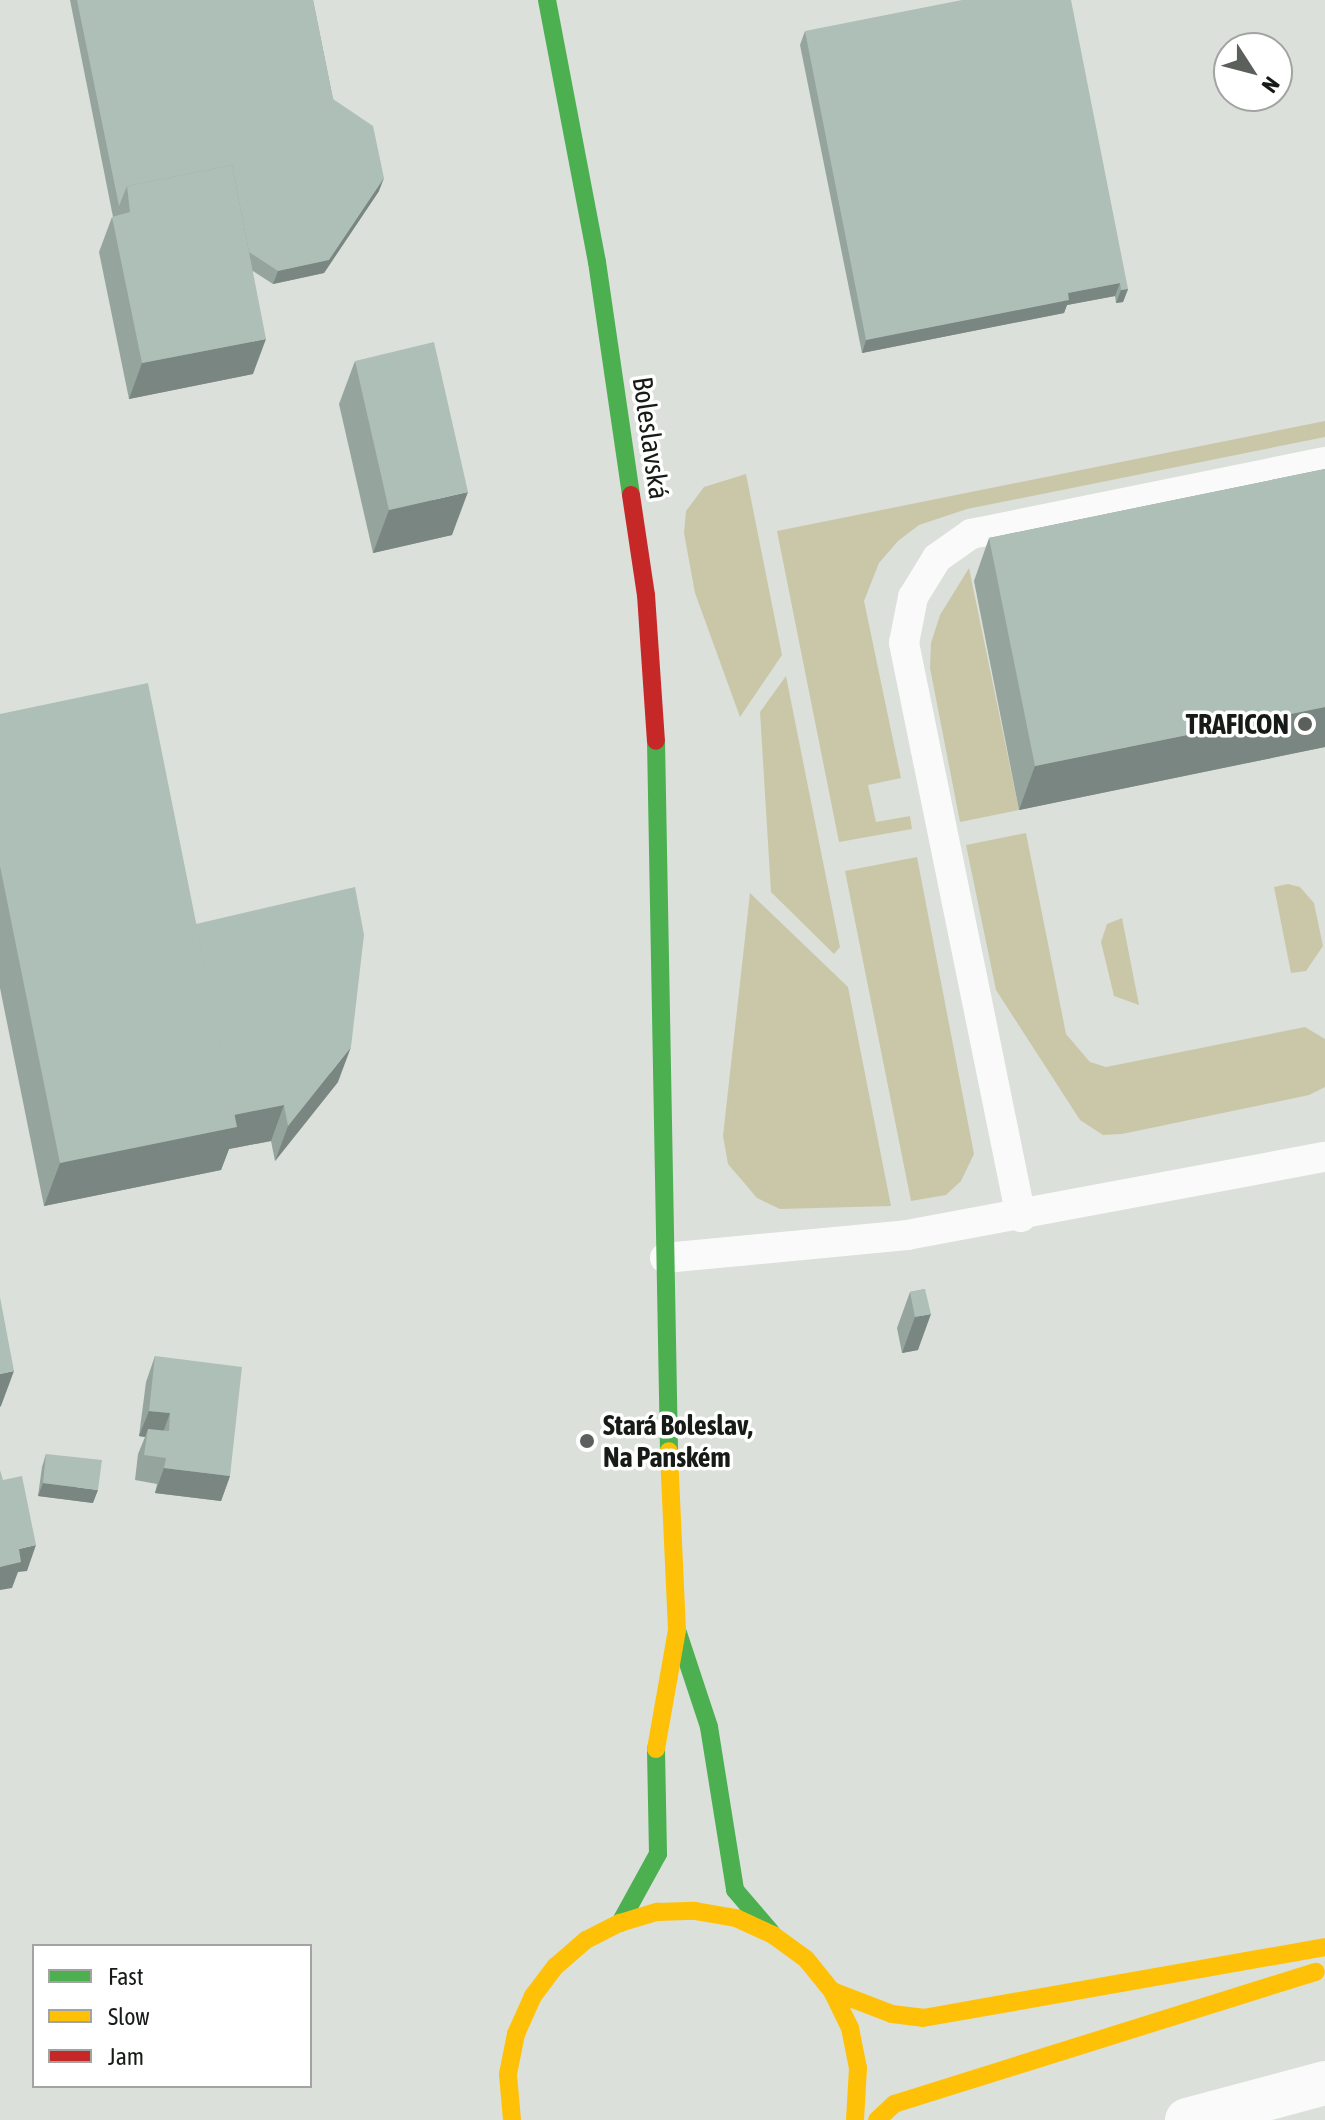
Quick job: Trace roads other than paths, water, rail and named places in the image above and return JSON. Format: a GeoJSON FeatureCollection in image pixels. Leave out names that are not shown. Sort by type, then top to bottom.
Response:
{"type":"FeatureCollection","features":[{"type":"Feature","properties":{"kind":"main road","name":"Boleslavská"},"geometry":{"type":"LineString","coordinates":[[547,0],[597,262],[646,595],[660,888],[665,1258],[677,1630]]}},
{"type":"Feature","properties":{"kind":"main road"},"geometry":{"type":"LineString","coordinates":[[620,1923],[658,1854],[656,1728],[677,1630]]}},
{"type":"Feature","properties":{"kind":"main road"},"geometry":{"type":"LineString","coordinates":[[677,1630],[709,1727],[735,1890],[773,1935]]}},
{"type":"Feature","properties":{"kind":"main road"},"geometry":{"type":"LineString","coordinates":[[511,2119],[508,2074],[516,2034],[533,1996],[586,1940],[620,1923],[657,1912],[695,1911],[736,1918],[773,1935],[806,1959],[832,1991],[850,2028],[858,2068],[855,2120]]}},
{"type":"Feature","properties":{"kind":"main road"},"geometry":{"type":"LineString","coordinates":[[832,1991],[892,2014],[923,2018],[1325,1947]]}},
{"type":"Feature","properties":{"kind":"main road"},"geometry":{"type":"LineString","coordinates":[[877,2120],[894,2104],[1325,1969]]}},
{"type":"Feature","properties":{"kind":"street"},"geometry":{"type":"LineString","coordinates":[[1187,2120],[1325,2083]]}},
{"type":"Feature","properties":{"kind":"lane"},"geometry":{"type":"LineString","coordinates":[[1021,1217],[904,643],[913,597],[937,558],[971,534],[1325,462]]}},
{"type":"Feature","properties":{"kind":"lane"},"geometry":{"type":"LineString","coordinates":[[665,1258],[805,1248],[1021,1217],[1325,1157]]}},
{"type":"Feature","properties":{"kind":"place","name":"TRAFICON"},"geometry":{"type":"Point","coordinates":[1305,724]}},
{"type":"Feature","properties":{"kind":"place","name":"Stará Boleslav, Na Panském"},"geometry":{"type":"Point","coordinates":[587,1441]}}]}
